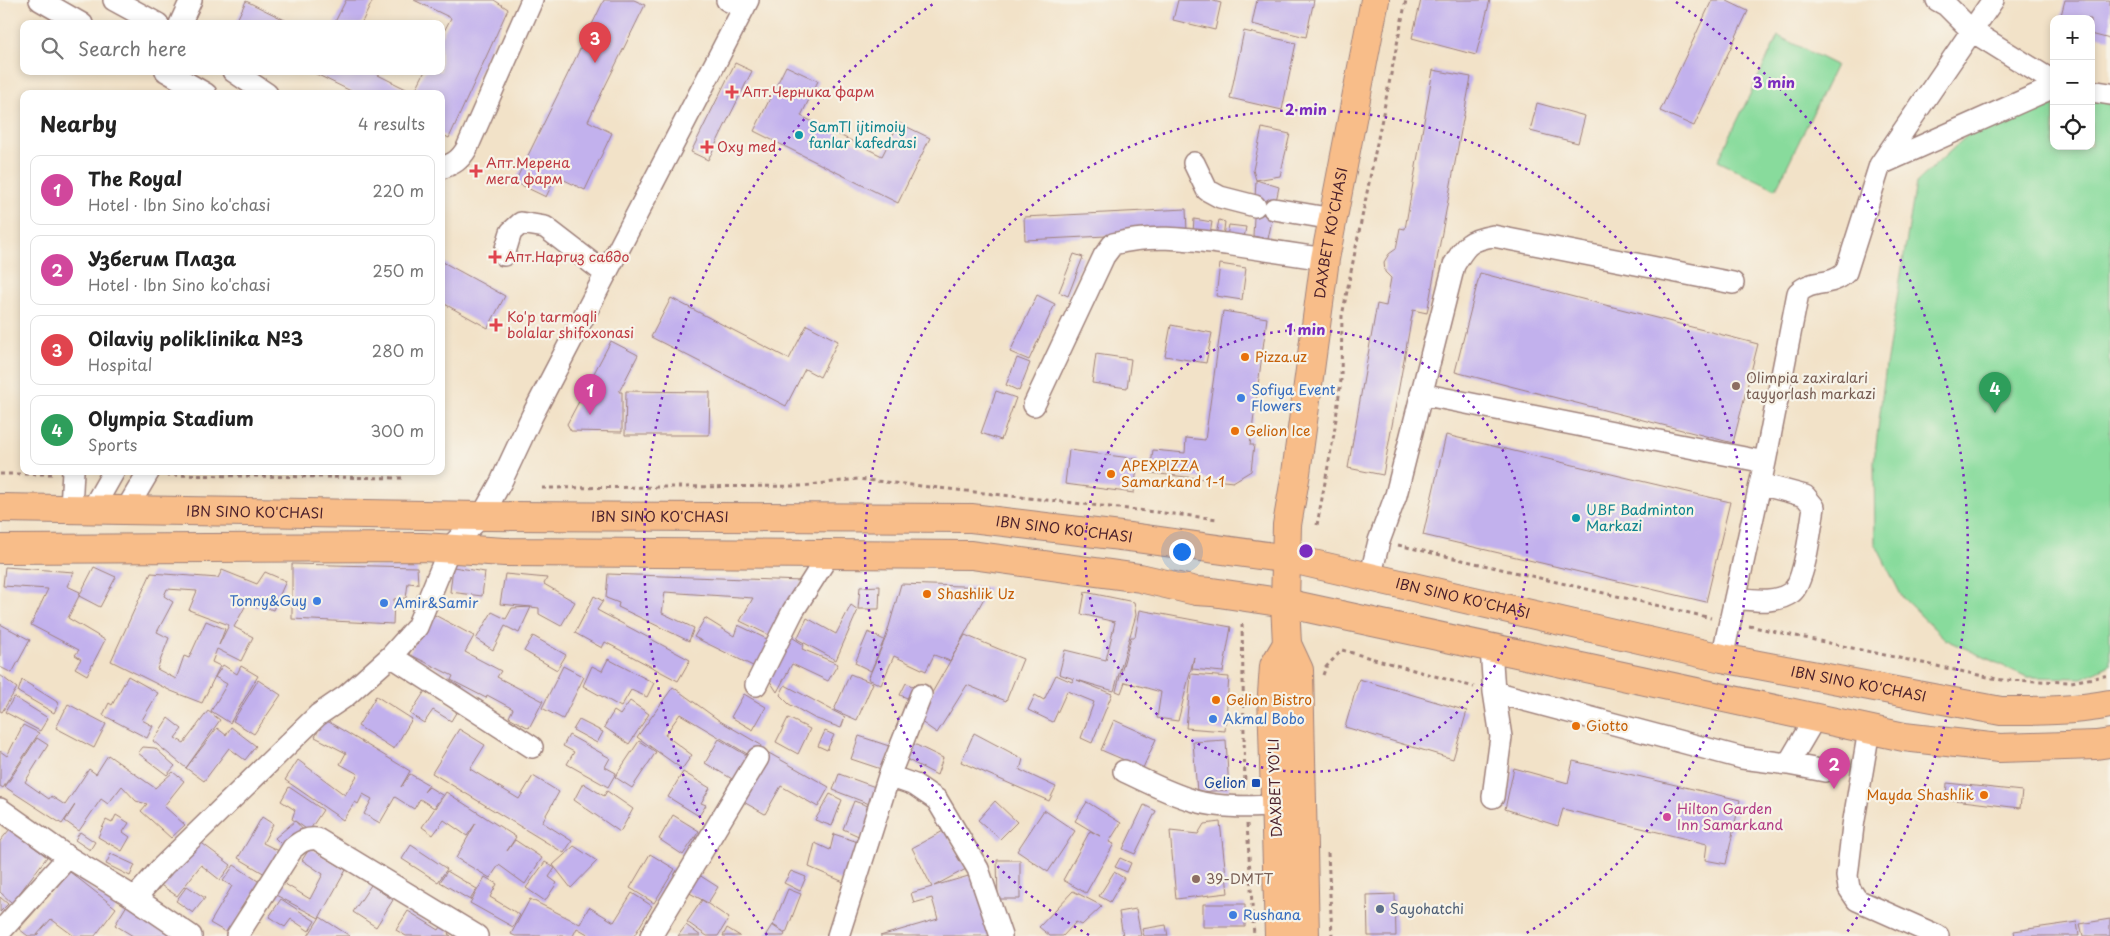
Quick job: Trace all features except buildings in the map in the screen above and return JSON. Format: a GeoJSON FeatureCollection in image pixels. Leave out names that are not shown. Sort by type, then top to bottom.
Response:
{"type":"FeatureCollection","features":[{"type":"Feature","properties":{"kind":"main road","name":"DAXBET KO'CHASI"},"geometry":{"type":"LineString","coordinates":[[1284,558],[1287,525],[1296,473],[1325,259],[1376,0]]}},
{"type":"Feature","properties":{"kind":"main road","name":"IBN SINO KO'CHASI"},"geometry":{"type":"LineString","coordinates":[[0,508],[482,516],[971,518],[1284,558],[1722,658],[2001,711],[2092,708],[2110,704]]}},
{"type":"Feature","properties":{"kind":"main road"},"geometry":{"type":"LineString","coordinates":[[0,549],[450,547],[505,552],[971,555],[1140,578],[1196,591],[1285,603],[1904,737],[1999,748],[2096,746],[2110,743]]}},
{"type":"Feature","properties":{"kind":"main road","name":"DAXBET YO'LI"},"geometry":{"type":"LineString","coordinates":[[1284,558],[1287,644],[1299,670],[1304,936]]}},
{"type":"Feature","properties":{"kind":"main road","name":"DAXBET YO'LI"},"geometry":{"type":"LineString","coordinates":[[1279,936],[1272,694],[1274,666],[1287,644]]}},
{"type":"Feature","properties":{"kind":"street"},"geometry":{"type":"LineString","coordinates":[[40,0],[75,20]]}},
{"type":"Feature","properties":{"kind":"street"},"geometry":{"type":"LineString","coordinates":[[114,0],[151,20]]}},
{"type":"Feature","properties":{"kind":"street"},"geometry":{"type":"LineString","coordinates":[[182,20],[191,0]]}},
{"type":"Feature","properties":{"kind":"street"},"geometry":{"type":"LineString","coordinates":[[445,167],[461,159],[467,148],[531,0]]}},
{"type":"Feature","properties":{"kind":"street"},"geometry":{"type":"LineString","coordinates":[[1937,0],[1946,5],[1972,30],[2050,79]]}},
{"type":"Feature","properties":{"kind":"street"},"geometry":{"type":"LineString","coordinates":[[1722,658],[1765,462],[1798,293],[1810,284],[1833,282],[1846,272],[1880,164],[1993,0]]}},
{"type":"Feature","properties":{"kind":"street"},"geometry":{"type":"LineString","coordinates":[[135,898],[163,866],[318,715],[346,696],[391,656],[417,628],[450,547],[482,516],[606,274],[740,3]]}},
{"type":"Feature","properties":{"kind":"street"},"geometry":{"type":"LineString","coordinates":[[173,75],[199,90]]}},
{"type":"Feature","properties":{"kind":"street"},"geometry":{"type":"LineString","coordinates":[[239,75],[261,90]]}},
{"type":"Feature","properties":{"kind":"street"},"geometry":{"type":"LineString","coordinates":[[1880,164],[2050,89]]}},
{"type":"Feature","properties":{"kind":"street"},"geometry":{"type":"LineString","coordinates":[[2095,92],[2110,94]]}},
{"type":"Feature","properties":{"kind":"street"},"geometry":{"type":"LineString","coordinates":[[1194,163],[1207,190],[1220,197],[1265,208],[1332,219]]}},
{"type":"Feature","properties":{"kind":"street"},"geometry":{"type":"LineString","coordinates":[[504,255],[511,232],[521,223],[545,227],[606,274]]}},
{"type":"Feature","properties":{"kind":"street"},"geometry":{"type":"LineString","coordinates":[[1370,578],[1379,540],[1396,495],[1454,265],[1465,246],[1476,239],[1493,236],[1733,283]]}},
{"type":"Feature","properties":{"kind":"street"},"geometry":{"type":"LineString","coordinates":[[1034,405],[1104,256],[1112,244],[1130,239],[1155,237],[1215,243],[1325,259]]}},
{"type":"Feature","properties":{"kind":"street"},"geometry":{"type":"LineString","coordinates":[[1421,394],[1765,462]]}},
{"type":"Feature","properties":{"kind":"street"},"geometry":{"type":"LineString","coordinates":[[74,475],[82,508]]}},
{"type":"Feature","properties":{"kind":"street"},"geometry":{"type":"LineString","coordinates":[[82,508],[111,475]]}},
{"type":"Feature","properties":{"kind":"street"},"geometry":{"type":"LineString","coordinates":[[126,510],[147,475]]}},
{"type":"Feature","properties":{"kind":"street"},"geometry":{"type":"LineString","coordinates":[[1735,598],[1758,601],[1779,598],[1793,591],[1802,575],[1814,507],[1805,496],[1760,484]]}},
{"type":"Feature","properties":{"kind":"street"},"geometry":{"type":"LineString","coordinates":[[756,685],[793,611],[829,554]]}},
{"type":"Feature","properties":{"kind":"street"},"geometry":{"type":"LineString","coordinates":[[1491,648],[1494,692],[1501,737],[1493,797]]}},
{"type":"Feature","properties":{"kind":"street"},"geometry":{"type":"LineString","coordinates":[[391,656],[532,747]]}},
{"type":"Feature","properties":{"kind":"street"},"geometry":{"type":"LineString","coordinates":[[1494,692],[1742,758],[1788,764],[1825,772]]}},
{"type":"Feature","properties":{"kind":"street"},"geometry":{"type":"LineString","coordinates":[[838,936],[889,776],[921,695]]}},
{"type":"Feature","properties":{"kind":"street"},"geometry":{"type":"LineString","coordinates":[[1788,764],[1815,718]]}},
{"type":"Feature","properties":{"kind":"street"},"geometry":{"type":"LineString","coordinates":[[1869,730],[1853,826],[1847,876],[1849,888],[1857,900],[1938,936]]}},
{"type":"Feature","properties":{"kind":"street"},"geometry":{"type":"LineString","coordinates":[[651,936],[758,758]]}},
{"type":"Feature","properties":{"kind":"street"},"geometry":{"type":"LineString","coordinates":[[1124,771],[1161,789],[1196,801],[1246,807],[1275,806]]}},
{"type":"Feature","properties":{"kind":"street"},"geometry":{"type":"LineString","coordinates":[[889,776],[915,785],[937,800],[978,868],[1001,936]]}},
{"type":"Feature","properties":{"kind":"street"},"geometry":{"type":"LineString","coordinates":[[0,809],[68,857],[135,898],[191,936]]}},
{"type":"Feature","properties":{"kind":"street"},"geometry":{"type":"LineString","coordinates":[[237,936],[293,848],[309,838],[317,839],[476,936]]}},
{"type":"Feature","properties":{"kind":"street"},"geometry":{"type":"LineString","coordinates":[[0,932],[68,857]]}},
{"type":"Feature","properties":{"kind":"path"},"geometry":{"type":"LineString","coordinates":[[1317,525],[1334,434],[1341,380],[1342,316],[1406,0]]}},
{"type":"Feature","properties":{"kind":"path"},"geometry":{"type":"LineString","coordinates":[[0,474],[20,473]]}},
{"type":"Feature","properties":{"kind":"path"},"geometry":{"type":"LineString","coordinates":[[250,475],[403,478]]}},
{"type":"Feature","properties":{"kind":"path"},"geometry":{"type":"LineString","coordinates":[[1242,624],[1246,807],[1254,936]]}},
{"type":"Feature","properties":{"kind":"path"},"geometry":{"type":"LineString","coordinates":[[1342,650],[1494,692]]}},
{"type":"Feature","properties":{"kind":"green space"},"geometry":{"type":"Polygon","coordinates":[[[1778,36],[1836,65],[1776,189],[1718,161],[1778,36]]]}},
{"type":"Feature","properties":{"kind":"green space"},"geometry":{"type":"Polygon","coordinates":[[[2050,92],[2050,150],[2095,150],[2095,94],[2110,96],[2110,665],[2083,678],[2027,677],[1945,639],[1902,597],[1875,543],[1874,461],[1886,365],[1916,183],[1988,116],[2050,92]]]}},
{"type":"Feature","properties":{"kind":"place","name":"Oilaviy poliklinika №3"},"geometry":{"type":"Point","coordinates":[595,63]}},
{"type":"Feature","properties":{"kind":"place","name":"Апт.Черника фарм"},"geometry":{"type":"Point","coordinates":[732,92]}},
{"type":"Feature","properties":{"kind":"place","name":"SamTI ijtimoiy fanlar kafedrasi"},"geometry":{"type":"Point","coordinates":[799,135]}},
{"type":"Feature","properties":{"kind":"place","name":"Oxy med"},"geometry":{"type":"Point","coordinates":[707,147]}},
{"type":"Feature","properties":{"kind":"place","name":"Апт.Мерена мега фарм"},"geometry":{"type":"Point","coordinates":[476,171]}},
{"type":"Feature","properties":{"kind":"place","name":"Апт.Наргиз савдо"},"geometry":{"type":"Point","coordinates":[495,257]}},
{"type":"Feature","properties":{"kind":"place","name":"Ko'p tarmoqli bolalar shifoxonasi"},"geometry":{"type":"Point","coordinates":[496,325]}},
{"type":"Feature","properties":{"kind":"place","name":"Pizza.uz"},"geometry":{"type":"Point","coordinates":[1245,357]}},
{"type":"Feature","properties":{"kind":"place","name":"Olimpia zaxiralari tayyorlash markazi"},"geometry":{"type":"Point","coordinates":[1736,386]}},
{"type":"Feature","properties":{"kind":"place","name":"Sofiya Event Flowers"},"geometry":{"type":"Point","coordinates":[1241,398]}},
{"type":"Feature","properties":{"kind":"place","name":"Olympia Stadium"},"geometry":{"type":"Point","coordinates":[1995,413]}},
{"type":"Feature","properties":{"kind":"place","name":"The Royal"},"geometry":{"type":"Point","coordinates":[590,415]}},
{"type":"Feature","properties":{"kind":"place","name":"Gelion Ice"},"geometry":{"type":"Point","coordinates":[1235,431]}},
{"type":"Feature","properties":{"kind":"place","name":"APEXPIZZA Samarkand 1-1"},"geometry":{"type":"Point","coordinates":[1111,474]}},
{"type":"Feature","properties":{"kind":"place","name":"UBF Badminton Markazi"},"geometry":{"type":"Point","coordinates":[1576,518]}},
{"type":"Feature","properties":{"kind":"place","name":"Shashlik Uz"},"geometry":{"type":"Point","coordinates":[927,594]}},
{"type":"Feature","properties":{"kind":"place","name":"Tonny&Guy"},"geometry":{"type":"Point","coordinates":[317,601]}},
{"type":"Feature","properties":{"kind":"place","name":"Amir&Samir"},"geometry":{"type":"Point","coordinates":[384,603]}},
{"type":"Feature","properties":{"kind":"place","name":"Gelion Bistro"},"geometry":{"type":"Point","coordinates":[1216,700]}},
{"type":"Feature","properties":{"kind":"place","name":"Akmal Bobo"},"geometry":{"type":"Point","coordinates":[1213,719]}},
{"type":"Feature","properties":{"kind":"place","name":"Giotto"},"geometry":{"type":"Point","coordinates":[1576,726]}},
{"type":"Feature","properties":{"kind":"place","name":"Gelion"},"geometry":{"type":"Point","coordinates":[1256,783]}},
{"type":"Feature","properties":{"kind":"place","name":"Узбегим Плаза"},"geometry":{"type":"Point","coordinates":[1834,789]}},
{"type":"Feature","properties":{"kind":"place","name":"Mayda Shashlik"},"geometry":{"type":"Point","coordinates":[1984,795]}},
{"type":"Feature","properties":{"kind":"place","name":"Hilton Garden Inn Samarkand"},"geometry":{"type":"Point","coordinates":[1667,817]}},
{"type":"Feature","properties":{"kind":"place","name":"39-DMTT"},"geometry":{"type":"Point","coordinates":[1196,879]}},
{"type":"Feature","properties":{"kind":"place","name":"Sayohatchi"},"geometry":{"type":"Point","coordinates":[1380,909]}},
{"type":"Feature","properties":{"kind":"place","name":"Rushana"},"geometry":{"type":"Point","coordinates":[1233,915]}}]}
